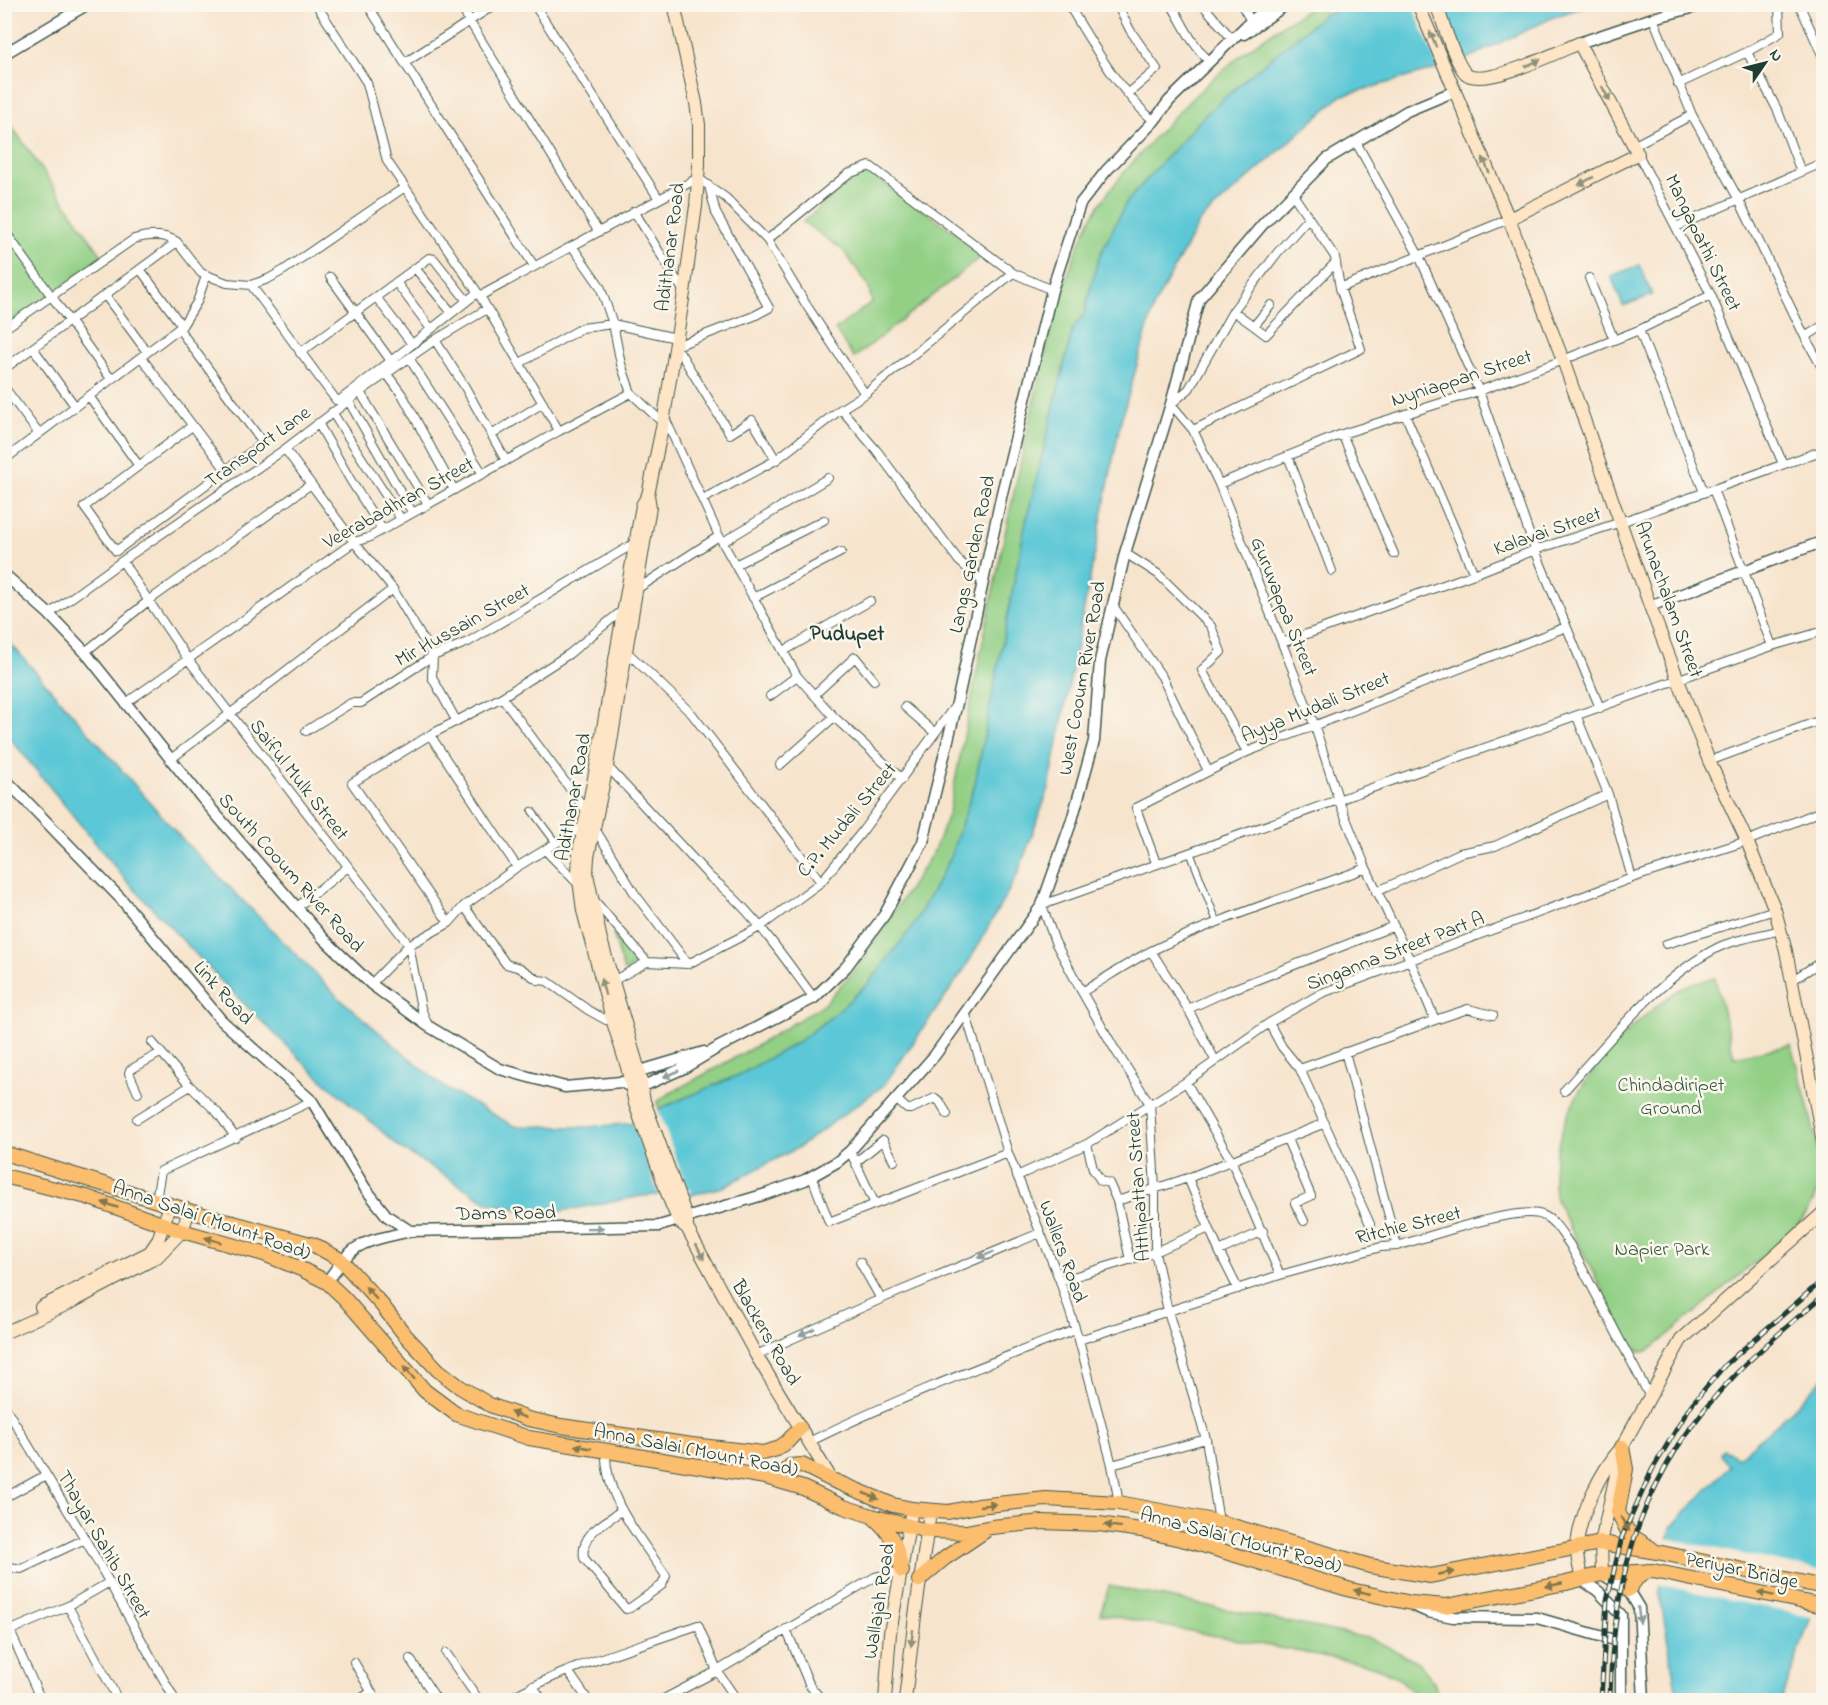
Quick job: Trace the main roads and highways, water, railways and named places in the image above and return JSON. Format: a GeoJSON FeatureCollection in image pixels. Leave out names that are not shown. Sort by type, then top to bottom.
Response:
{"type":"FeatureCollection","features":[{"type":"Feature","properties":{"kind":"main road","name":"Adithanar Road"},"geometry":{"type":"LineString","coordinates":[[632,1080],[613,981],[591,896],[587,867],[589,822],[635,543],[642,505],[648,495],[663,419],[684,293],[698,178],[699,125],[696,103],[674,4]]}},
{"type":"Feature","properties":{"kind":"main road","name":"Arunachalam Street"},"geometry":{"type":"LineString","coordinates":[[1418,4],[1509,219],[1563,360],[1650,606],[1709,761],[1747,841],[1775,910],[1781,930],[1824,1147]]}},
{"type":"Feature","properties":{"kind":"main road","name":"Mangapathi Street"},"geometry":{"type":"LineString","coordinates":[[1436,4],[1457,57],[1467,75],[1471,77],[1485,77],[1523,67],[1579,43],[1636,150],[1509,219]]}},
{"type":"Feature","properties":{"kind":"main road","name":"Adithanar Road"},"geometry":{"type":"LineString","coordinates":[[648,495],[651,507],[607,766],[578,863],[584,910],[612,1019],[674,1200]]}},
{"type":"Feature","properties":{"kind":"main road","name":"Anna Salai (Mount Road)"},"geometry":{"type":"LineString","coordinates":[[4,1153],[170,1205],[314,1245],[341,1260],[381,1304],[405,1335],[443,1373],[490,1405],[528,1419],[550,1423],[692,1445],[763,1453]]}},
{"type":"Feature","properties":{"kind":"main road","name":"Anna Salai (Mount Road)"},"geometry":{"type":"LineString","coordinates":[[4,1176],[87,1197],[182,1231],[264,1254],[301,1269],[327,1282],[344,1298],[425,1391],[456,1414],[529,1438],[771,1479],[872,1516],[927,1531],[966,1532],[1042,1522],[1099,1524],[1141,1530],[1199,1544],[1351,1590],[1409,1603],[1446,1606],[1582,1580],[1602,1574],[1651,1571]]}},
{"type":"Feature","properties":{"kind":"main road","name":"Blackers Road"},"geometry":{"type":"LineString","coordinates":[[674,1200],[684,1223],[756,1355],[832,1480]]}},
{"type":"Feature","properties":{"kind":"main road"},"geometry":{"type":"LineString","coordinates":[[4,1324],[150,1251],[165,1224],[170,1205]]}},
{"type":"Feature","properties":{"kind":"main road"},"geometry":{"type":"LineString","coordinates":[[4,1333],[157,1257],[182,1231],[189,1210]]}},
{"type":"Feature","properties":{"kind":"main road"},"geometry":{"type":"LineString","coordinates":[[1582,1580],[1577,1548],[1585,1511],[1608,1463],[1622,1447],[1682,1340],[1823,1213]]}},
{"type":"Feature","properties":{"kind":"main road"},"geometry":{"type":"LineString","coordinates":[[443,1373],[439,1401],[467,1391]]}},
{"type":"Feature","properties":{"kind":"main road"},"geometry":{"type":"LineString","coordinates":[[771,1479],[763,1453],[777,1449],[800,1428]]}},
{"type":"Feature","properties":{"kind":"main road"},"geometry":{"type":"LineString","coordinates":[[1602,1574],[1601,1543],[1622,1447]]}},
{"type":"Feature","properties":{"kind":"main road"},"geometry":{"type":"LineString","coordinates":[[1622,1447],[1626,1469],[1618,1512],[1622,1522],[1635,1538],[1657,1552]]}},
{"type":"Feature","properties":{"kind":"main road","name":"Anna Salai (Mount Road)"},"geometry":{"type":"LineString","coordinates":[[771,1479],[790,1466],[802,1465],[893,1505],[930,1512],[948,1512],[978,1506],[1046,1499],[1119,1503],[1219,1522],[1370,1566],[1430,1576],[1601,1543],[1657,1552]]}},
{"type":"Feature","properties":{"kind":"main road","name":"Wallajah Road"},"geometry":{"type":"LineString","coordinates":[[885,1701],[890,1633],[912,1509]]}},
{"type":"Feature","properties":{"kind":"main road","name":"Wallajah Road"},"geometry":{"type":"LineString","coordinates":[[905,1701],[930,1512]]}},
{"type":"Feature","properties":{"kind":"main road"},"geometry":{"type":"LineString","coordinates":[[872,1516],[884,1526],[897,1547],[902,1571]]}},
{"type":"Feature","properties":{"kind":"main road"},"geometry":{"type":"LineString","coordinates":[[920,1580],[945,1558],[992,1527]]}},
{"type":"Feature","properties":{"kind":"main road","name":"Periyar Bridge"},"geometry":{"type":"LineString","coordinates":[[1657,1552],[1824,1587]]}},
{"type":"Feature","properties":{"kind":"main road"},"geometry":{"type":"LineString","coordinates":[[1628,1590],[1637,1578],[1651,1571]]}},
{"type":"Feature","properties":{"kind":"main road","name":"Periyar Bridge"},"geometry":{"type":"LineString","coordinates":[[1651,1571],[1824,1606]]}},
{"type":"Feature","properties":{"kind":"water"},"geometry":{"type":"Polygon","coordinates":[[[1354,4],[1591,5],[1556,16],[1458,63],[1341,96],[1200,221],[1154,306],[1120,424],[1049,788],[1017,876],[965,968],[884,1085],[799,1147],[723,1187],[679,1198],[659,1195],[642,1196],[545,1214],[489,1203],[403,1150],[317,1075],[224,984],[124,878],[5,732],[4,636],[182,839],[339,998],[445,1088],[514,1126],[588,1127],[637,1123],[659,1109],[741,1074],[798,1042],[831,1017],[869,983],[911,929],[949,861],[975,784],[1025,526],[1073,328],[1084,315],[1098,259],[1126,203],[1204,116],[1255,71],[1325,14],[1354,4]]]}},
{"type":"Feature","properties":{"kind":"water"},"geometry":{"type":"Polygon","coordinates":[[[1640,265],[1652,295],[1623,306],[1611,276],[1640,265]]]}},
{"type":"Feature","properties":{"kind":"water"},"geometry":{"type":"Polygon","coordinates":[[[1823,1378],[1823,1582],[1782,1700],[1678,1700],[1659,1590],[1671,1527],[1729,1467],[1720,1453],[1723,1449],[1738,1458],[1792,1410],[1823,1378]]]}},
{"type":"Feature","properties":{"kind":"railway"},"geometry":{"type":"LineString","coordinates":[[1601,1700],[1607,1600],[1622,1537],[1652,1470],[1691,1405],[1725,1365],[1824,1279]]}},
{"type":"Feature","properties":{"kind":"railway"},"geometry":{"type":"LineString","coordinates":[[1610,1700],[1612,1653],[1626,1565],[1639,1524],[1656,1485],[1678,1447],[1704,1410],[1746,1364],[1824,1295]]}},
{"type":"Feature","properties":{"kind":"district","name":"Pudupet"},"geometry":{"type":"Point","coordinates":[847,633]}},
{"type":"Feature","properties":{"kind":"park label","name":"Chindadiripet Ground"},"geometry":{"type":"Point","coordinates":[1671,1096]}},
{"type":"Feature","properties":{"kind":"park label","name":"Napier Park"},"geometry":{"type":"Point","coordinates":[1662,1248]}}]}
